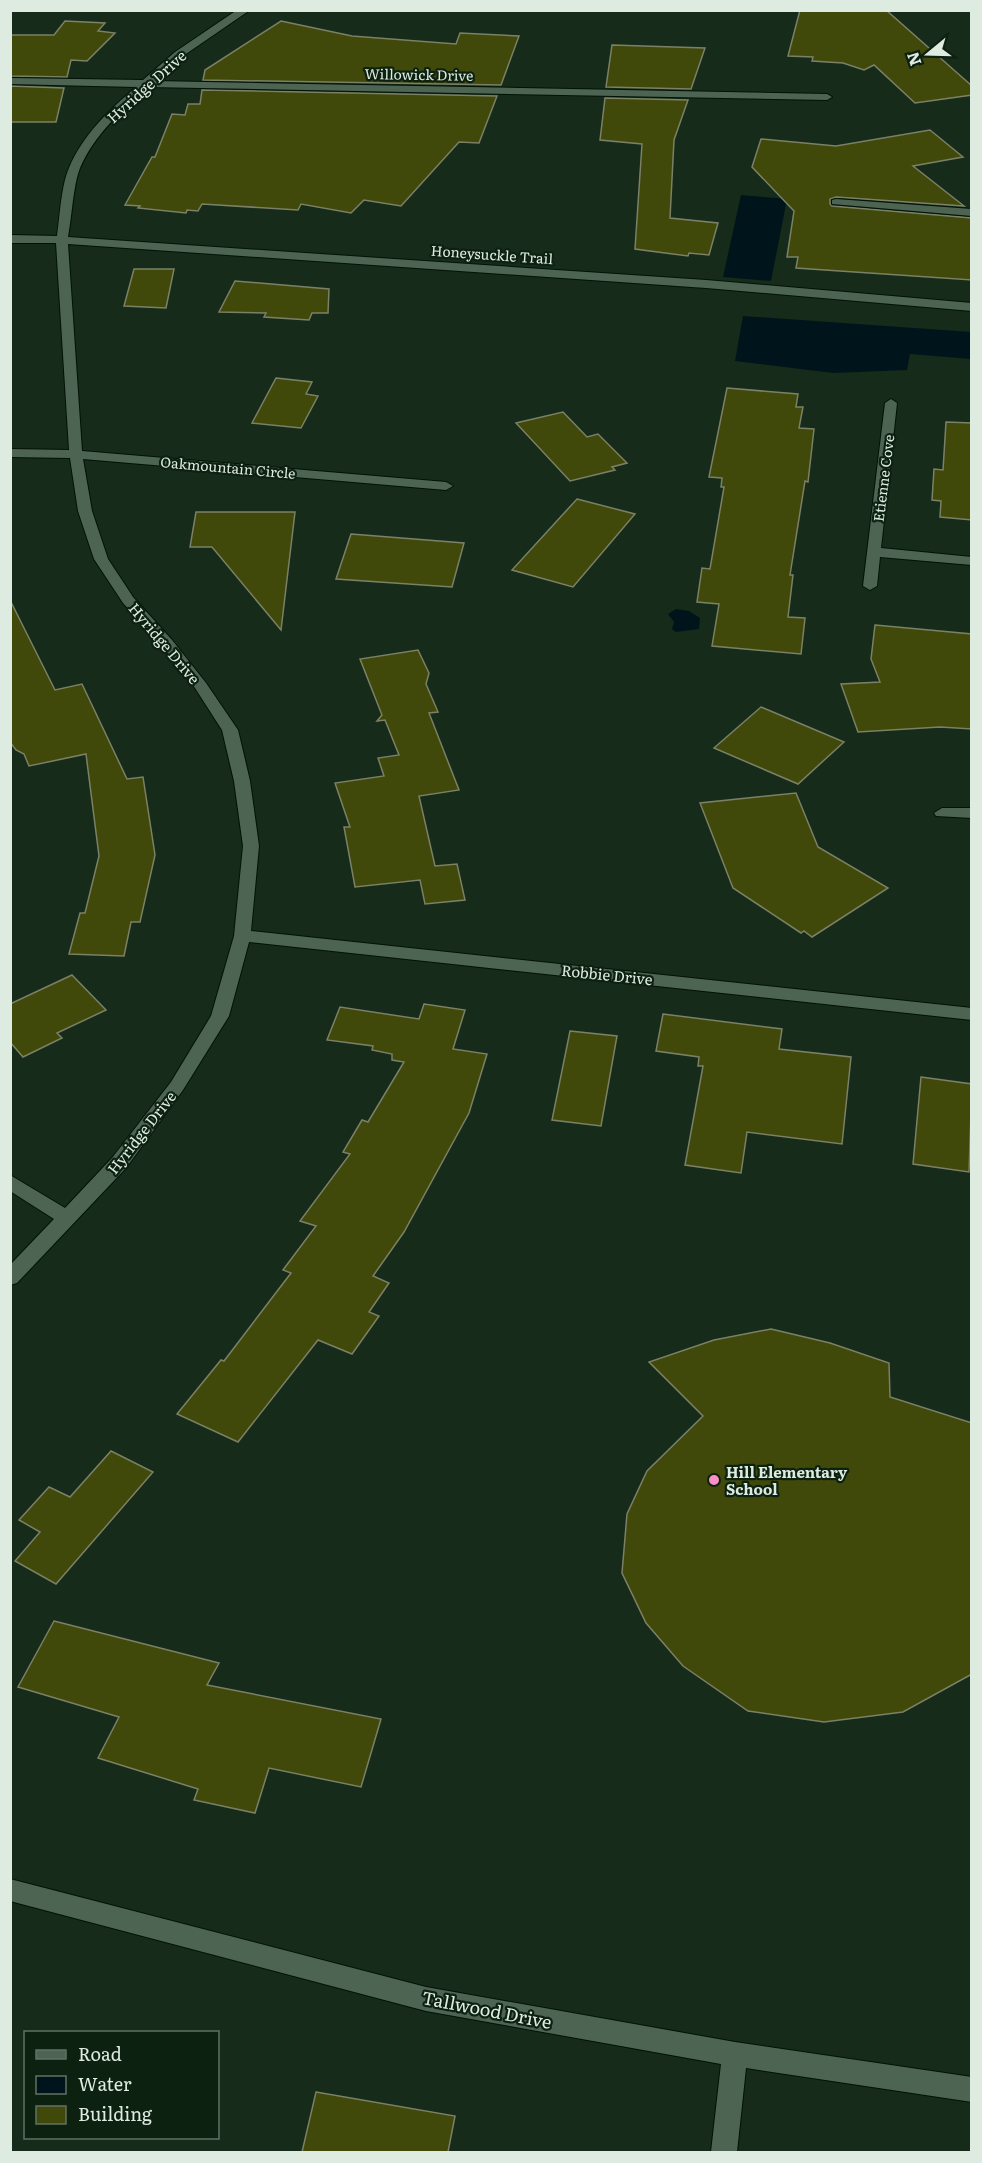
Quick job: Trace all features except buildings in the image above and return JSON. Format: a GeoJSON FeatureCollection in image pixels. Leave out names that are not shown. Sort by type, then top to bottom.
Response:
{"type":"FeatureCollection","features":[{"type":"Feature","properties":{"kind":"street","name":"Hyridge Drive"},"geometry":{"type":"LineString","coordinates":[[10,1278],[119,1163],[177,1086],[220,1016],[242,936],[251,846],[242,781],[230,730],[201,686],[167,643],[128,600],[101,559],[86,511],[76,454],[62,240],[74,169],[95,134],[179,54],[245,10]]}},
{"type":"Feature","properties":{"kind":"street","name":"Willowick Drive"},"geometry":{"type":"LineString","coordinates":[[10,81],[826,97]]}},
{"type":"Feature","properties":{"kind":"street"},"geometry":{"type":"LineString","coordinates":[[836,202],[972,213]]}},
{"type":"Feature","properties":{"kind":"street","name":"Honeysuckle Trail"},"geometry":{"type":"LineString","coordinates":[[10,239],[62,240],[694,283],[972,307]]}},
{"type":"Feature","properties":{"kind":"street","name":"Etienne Cove"},"geometry":{"type":"LineString","coordinates":[[870,586],[891,403]]}},
{"type":"Feature","properties":{"kind":"street","name":"Oakmountain Circle"},"geometry":{"type":"LineString","coordinates":[[10,453],[76,454],[446,486]]}},
{"type":"Feature","properties":{"kind":"street"},"geometry":{"type":"LineString","coordinates":[[874,552],[972,561]]}},
{"type":"Feature","properties":{"kind":"street"},"geometry":{"type":"LineString","coordinates":[[942,813],[972,813]]}},
{"type":"Feature","properties":{"kind":"street","name":"Robbie Drive"},"geometry":{"type":"LineString","coordinates":[[242,936],[972,1014]]}},
{"type":"Feature","properties":{"kind":"street"},"geometry":{"type":"LineString","coordinates":[[10,1182],[68,1219]]}},
{"type":"Feature","properties":{"kind":"street","name":"Tallwood Drive"},"geometry":{"type":"LineString","coordinates":[[10,1890],[426,1999],[735,2054],[972,2090]]}},
{"type":"Feature","properties":{"kind":"street"},"geometry":{"type":"LineString","coordinates":[[724,2152],[735,2054]]}},
{"type":"Feature","properties":{"kind":"water"},"geometry":{"type":"Polygon","coordinates":[[[741,195],[787,199],[771,281],[723,277],[741,195]]]}},
{"type":"Feature","properties":{"kind":"water"},"geometry":{"type":"Polygon","coordinates":[[[743,316],[971,332],[971,359],[910,354],[907,370],[833,373],[735,361],[743,316]]]}},
{"type":"Feature","properties":{"kind":"water"},"geometry":{"type":"Polygon","coordinates":[[[676,609],[689,611],[700,618],[699,629],[676,632],[672,629],[674,622],[668,614],[676,609]]]}},
{"type":"Feature","properties":{"kind":"place","name":"Hill Elementary School"},"geometry":{"type":"Point","coordinates":[714,1480]}}]}
